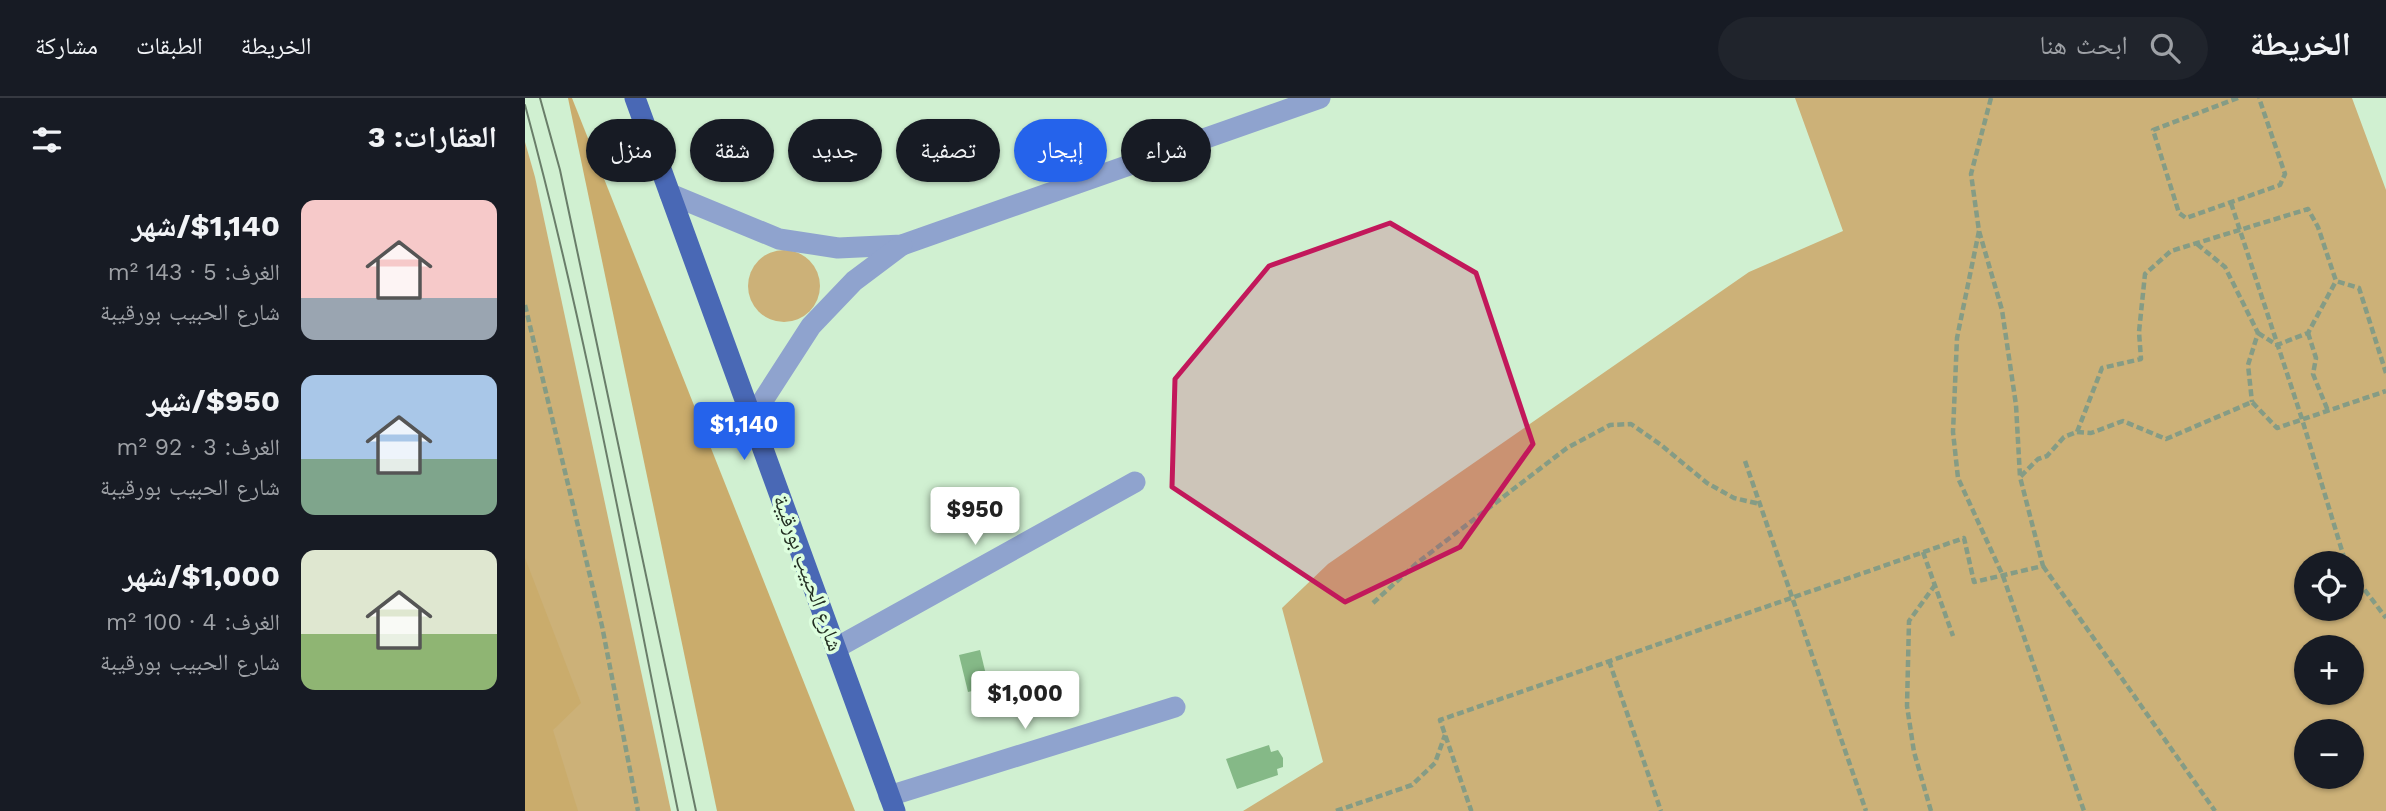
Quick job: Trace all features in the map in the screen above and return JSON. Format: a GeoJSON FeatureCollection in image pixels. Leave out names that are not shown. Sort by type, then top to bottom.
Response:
{"type":"FeatureCollection","features":[{"type":"Feature","properties":{"kind":"main road","name":"شارع الحبيب بورقيبة"},"geometry":{"type":"LineString","coordinates":[[635,98],[892,803]]}},
{"type":"Feature","properties":{"kind":"street"},"geometry":{"type":"LineString","coordinates":[[670,194],[779,239],[838,248],[902,245],[1320,98]]}},
{"type":"Feature","properties":{"kind":"street"},"geometry":{"type":"LineString","coordinates":[[751,419],[811,326],[854,281],[902,245]]}},
{"type":"Feature","properties":{"kind":"street"},"geometry":{"type":"LineString","coordinates":[[837,648],[1135,482]]}},
{"type":"Feature","properties":{"kind":"street"},"geometry":{"type":"LineString","coordinates":[[892,803],[1175,707]]}},
{"type":"Feature","properties":{"kind":"path"},"geometry":{"type":"LineString","coordinates":[[1991,98],[1971,174],[1979,231],[2002,310],[2016,405],[2020,477],[2043,566],[2215,811]]}},
{"type":"Feature","properties":{"kind":"path"},"geometry":{"type":"LineString","coordinates":[[2238,98],[2153,130],[2179,213],[2186,218],[2280,185],[2285,174],[2259,98]]}},
{"type":"Feature","properties":{"kind":"path"},"geometry":{"type":"LineString","coordinates":[[2231,203],[2342,551]]}},
{"type":"Feature","properties":{"kind":"path"},"geometry":{"type":"LineString","coordinates":[[2077,432],[2102,368],[2141,359],[2139,332],[2145,274],[2171,251],[2308,209],[2318,228],[2336,281],[2308,333],[2277,345]]}},
{"type":"Feature","properties":{"kind":"path"},"geometry":{"type":"LineString","coordinates":[[1979,231],[1957,338],[1953,432],[1958,478],[2003,576],[2084,811]]}},
{"type":"Feature","properties":{"kind":"path"},"geometry":{"type":"LineString","coordinates":[[2196,243],[2225,267],[2258,333],[2277,345]]}},
{"type":"Feature","properties":{"kind":"path"},"geometry":{"type":"LineString","coordinates":[[2336,281],[2359,288],[2386,373]]}},
{"type":"Feature","properties":{"kind":"path"},"geometry":{"type":"LineString","coordinates":[[525,305],[602,626],[638,811]]}},
{"type":"Feature","properties":{"kind":"path"},"geometry":{"type":"LineString","coordinates":[[2258,333],[2248,365],[2252,402],[2277,428],[2386,391]]}},
{"type":"Feature","properties":{"kind":"path"},"geometry":{"type":"LineString","coordinates":[[2308,333],[2316,358],[2313,374],[2328,411]]}},
{"type":"Feature","properties":{"kind":"path"},"geometry":{"type":"LineString","coordinates":[[2020,477],[2038,459],[2047,456],[2064,437],[2077,432],[2091,433],[2123,421],[2166,439],[2252,402]]}},
{"type":"Feature","properties":{"kind":"path"},"geometry":{"type":"LineString","coordinates":[[1373,603],[1417,563],[1567,448],[1609,425],[1631,424],[1707,483],[1734,498],[1760,504]]}},
{"type":"Feature","properties":{"kind":"path"},"geometry":{"type":"LineString","coordinates":[[1745,461],[1866,811]]}},
{"type":"Feature","properties":{"kind":"path"},"geometry":{"type":"LineString","coordinates":[[1469,811],[1471,810],[1440,720],[1963,538],[1974,582],[2043,566]]}},
{"type":"Feature","properties":{"kind":"path"},"geometry":{"type":"LineString","coordinates":[[1923,552],[1953,636]]}},
{"type":"Feature","properties":{"kind":"path"},"geometry":{"type":"LineString","coordinates":[[1931,811],[1914,752],[1907,705],[1909,621],[1935,585]]}},
{"type":"Feature","properties":{"kind":"path"},"geometry":{"type":"LineString","coordinates":[[2364,589],[2386,618]]}},
{"type":"Feature","properties":{"kind":"path"},"geometry":{"type":"LineString","coordinates":[[1609,661],[1661,811]]}},
{"type":"Feature","properties":{"kind":"path"},"geometry":{"type":"LineString","coordinates":[[1336,811],[1412,785],[1434,763],[1445,734]]}},
{"type":"Feature","properties":{"kind":"highlighted area"},"geometry":{"type":"Polygon","coordinates":[[[1390,223],[1476,273],[1533,444],[1460,547],[1345,602],[1172,487],[1175,379],[1269,266],[1390,223]]]}},
{"type":"Feature","properties":{"kind":"shaded area"},"geometry":{"type":"Polygon","coordinates":[[[568,98],[572,98],[586,133],[586,182],[605,182],[855,811],[717,811],[568,98]]]}},
{"type":"Feature","properties":{"kind":"shaded area"},"geometry":{"type":"Polygon","coordinates":[[[1795,98],[2352,98],[2386,190],[2386,811],[1243,811],[1323,762],[1282,608],[1328,564],[1749,272],[1843,231],[1795,98]]]}},
{"type":"Feature","properties":{"kind":"shaded area"},"geometry":{"type":"Polygon","coordinates":[[[525,142],[535,177],[671,811],[525,811],[525,142]]]}},
{"type":"Feature","properties":{"kind":"shaded area"},"geometry":{"type":"Polygon","coordinates":[[[784,250],[804,256],[814,266],[820,286],[814,306],[804,316],[784,322],[764,316],[754,306],[748,286],[754,266],[764,256],[784,250]]]}},
{"type":"Feature","properties":{"kind":"shaded area"},"geometry":{"type":"Polygon","coordinates":[[[525,558],[581,703],[553,730],[578,811],[525,811],[525,558]]]}},
{"type":"Feature","properties":{"kind":"shaded area"},"geometry":{"type":"Polygon","coordinates":[[[980,650],[989,687],[968,692],[959,655],[980,650]]]}},
{"type":"Feature","properties":{"kind":"shaded area"},"geometry":{"type":"Polygon","coordinates":[[[1269,745],[1271,752],[1278,750],[1283,758],[1283,767],[1277,769],[1278,775],[1237,789],[1226,759],[1269,745]]]}},
{"type":"Feature","properties":{"kind":"tram line"},"geometry":{"type":"LineString","coordinates":[[540,98],[560,170],[696,811]]}},
{"type":"Feature","properties":{"kind":"tram line"},"geometry":{"type":"LineString","coordinates":[[525,105],[569,280],[678,811]]}}]}
